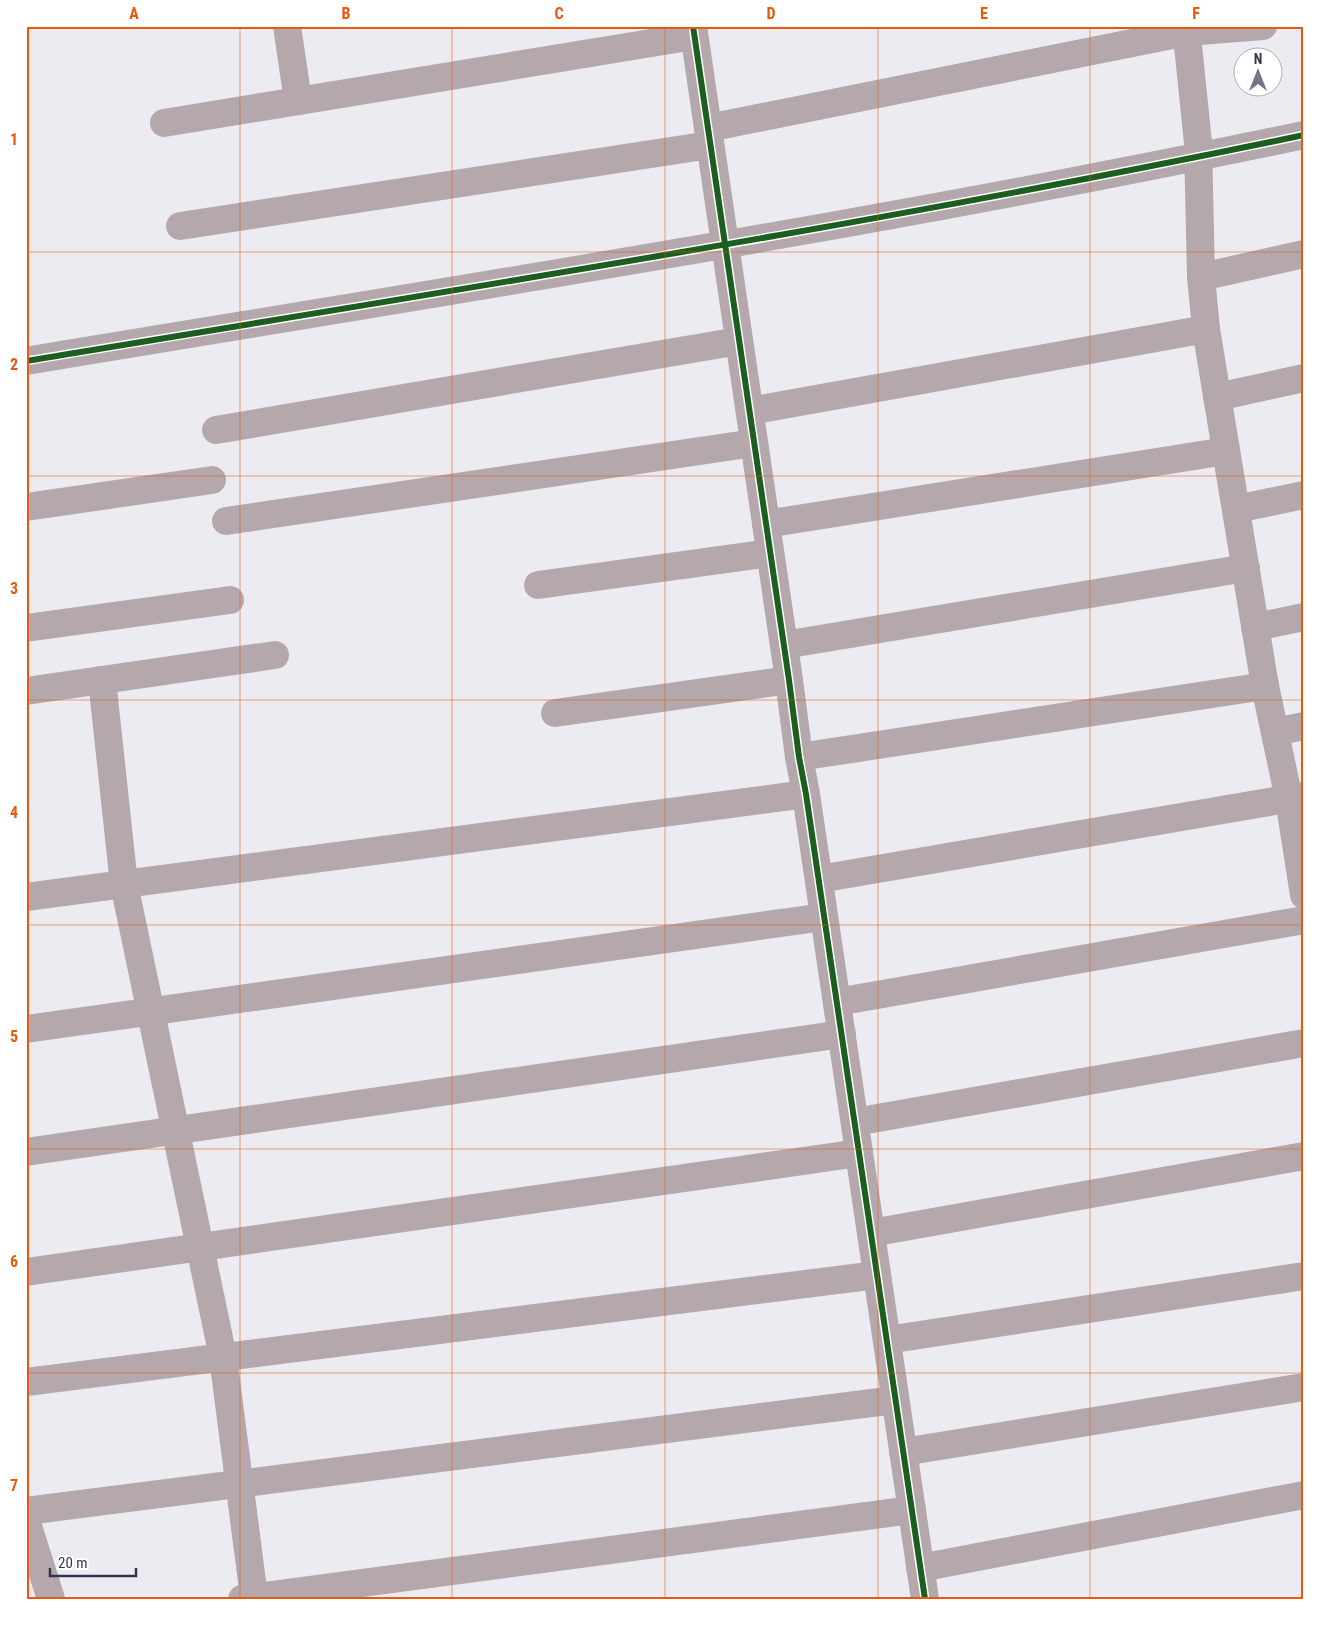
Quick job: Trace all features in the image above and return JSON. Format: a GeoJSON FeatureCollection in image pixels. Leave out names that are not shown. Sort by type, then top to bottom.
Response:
{"type":"FeatureCollection","features":[{"type":"Feature","properties":{"kind":"street"},"geometry":{"type":"LineString","coordinates":[[288,26],[298,102]]}},
{"type":"Feature","properties":{"kind":"street"},"geometry":{"type":"LineString","coordinates":[[180,226],[709,136],[1187,29],[1263,26]]}},
{"type":"Feature","properties":{"kind":"street"},"geometry":{"type":"LineString","coordinates":[[1187,29],[1198,143],[1201,277],[1206,329],[1265,686],[1274,732],[1296,798],[1304,894]]}},
{"type":"Feature","properties":{"kind":"street"},"geometry":{"type":"LineString","coordinates":[[164,123],[298,102],[693,31],[924,1599]]}},
{"type":"Feature","properties":{"kind":"street"},"geometry":{"type":"LineString","coordinates":[[26,361],[725,246],[1198,157],[1304,135]]}},
{"type":"Feature","properties":{"kind":"street"},"geometry":{"type":"LineString","coordinates":[[1201,277],[1304,254]]}},
{"type":"Feature","properties":{"kind":"street"},"geometry":{"type":"LineString","coordinates":[[750,411],[1206,329]]}},
{"type":"Feature","properties":{"kind":"street"},"geometry":{"type":"LineString","coordinates":[[216,430],[739,341]]}},
{"type":"Feature","properties":{"kind":"street"},"geometry":{"type":"LineString","coordinates":[[1217,397],[1304,378]]}},
{"type":"Feature","properties":{"kind":"street"},"geometry":{"type":"LineString","coordinates":[[226,521],[754,443]]}},
{"type":"Feature","properties":{"kind":"street"},"geometry":{"type":"LineString","coordinates":[[766,524],[1226,452]]}},
{"type":"Feature","properties":{"kind":"street"},"geometry":{"type":"LineString","coordinates":[[26,507],[212,480]]}},
{"type":"Feature","properties":{"kind":"street"},"geometry":{"type":"LineString","coordinates":[[1236,509],[1304,495]]}},
{"type":"Feature","properties":{"kind":"street"},"geometry":{"type":"LineString","coordinates":[[538,585],[770,553]]}},
{"type":"Feature","properties":{"kind":"street"},"geometry":{"type":"LineString","coordinates":[[784,644],[1246,568]]}},
{"type":"Feature","properties":{"kind":"street"},"geometry":{"type":"LineString","coordinates":[[26,628],[230,600]]}},
{"type":"Feature","properties":{"kind":"street"},"geometry":{"type":"LineString","coordinates":[[1256,627],[1304,617]]}},
{"type":"Feature","properties":{"kind":"street"},"geometry":{"type":"LineString","coordinates":[[26,691],[275,656]]}},
{"type":"Feature","properties":{"kind":"street"},"geometry":{"type":"LineString","coordinates":[[102,680],[124,884],[223,1357],[239,1484],[248,1598],[912,1510]]}},
{"type":"Feature","properties":{"kind":"street"},"geometry":{"type":"LineString","coordinates":[[555,713],[789,680]]}},
{"type":"Feature","properties":{"kind":"street"},"geometry":{"type":"LineString","coordinates":[[799,757],[1265,686]]}},
{"type":"Feature","properties":{"kind":"street"},"geometry":{"type":"LineString","coordinates":[[1274,732],[1304,726]]}},
{"type":"Feature","properties":{"kind":"street"},"geometry":{"type":"LineString","coordinates":[[26,897],[806,794]]}},
{"type":"Feature","properties":{"kind":"street"},"geometry":{"type":"LineString","coordinates":[[818,879],[1296,798]]}},
{"type":"Feature","properties":{"kind":"street"},"geometry":{"type":"LineString","coordinates":[[26,1029],[824,916]]}},
{"type":"Feature","properties":{"kind":"street"},"geometry":{"type":"LineString","coordinates":[[837,1002],[1304,920]]}},
{"type":"Feature","properties":{"kind":"street"},"geometry":{"type":"LineString","coordinates":[[26,1152],[842,1034]]}},
{"type":"Feature","properties":{"kind":"street"},"geometry":{"type":"LineString","coordinates":[[854,1122],[1304,1043]]}},
{"type":"Feature","properties":{"kind":"street"},"geometry":{"type":"LineString","coordinates":[[26,1272],[859,1153]]}},
{"type":"Feature","properties":{"kind":"street"},"geometry":{"type":"LineString","coordinates":[[870,1233],[1304,1156]]}},
{"type":"Feature","properties":{"kind":"street"},"geometry":{"type":"LineString","coordinates":[[26,1382],[877,1275]]}},
{"type":"Feature","properties":{"kind":"street"},"geometry":{"type":"LineString","coordinates":[[887,1340],[1304,1276]]}},
{"type":"Feature","properties":{"kind":"street"},"geometry":{"type":"LineString","coordinates":[[903,1452],[1304,1387]]}},
{"type":"Feature","properties":{"kind":"street"},"geometry":{"type":"LineString","coordinates":[[26,1511],[895,1400]]}},
{"type":"Feature","properties":{"kind":"street"},"geometry":{"type":"LineString","coordinates":[[920,1568],[1304,1495]]}},
{"type":"Feature","properties":{"kind":"street"},"geometry":{"type":"LineString","coordinates":[[26,1520],[51,1599]]}},
{"type":"Feature","properties":{"kind":"cycle path"},"geometry":{"type":"LineString","coordinates":[[693,26],[799,757],[925,1599]]}},
{"type":"Feature","properties":{"kind":"cycle path"},"geometry":{"type":"LineString","coordinates":[[26,361],[826,227],[985,198],[1304,135]]}}]}
